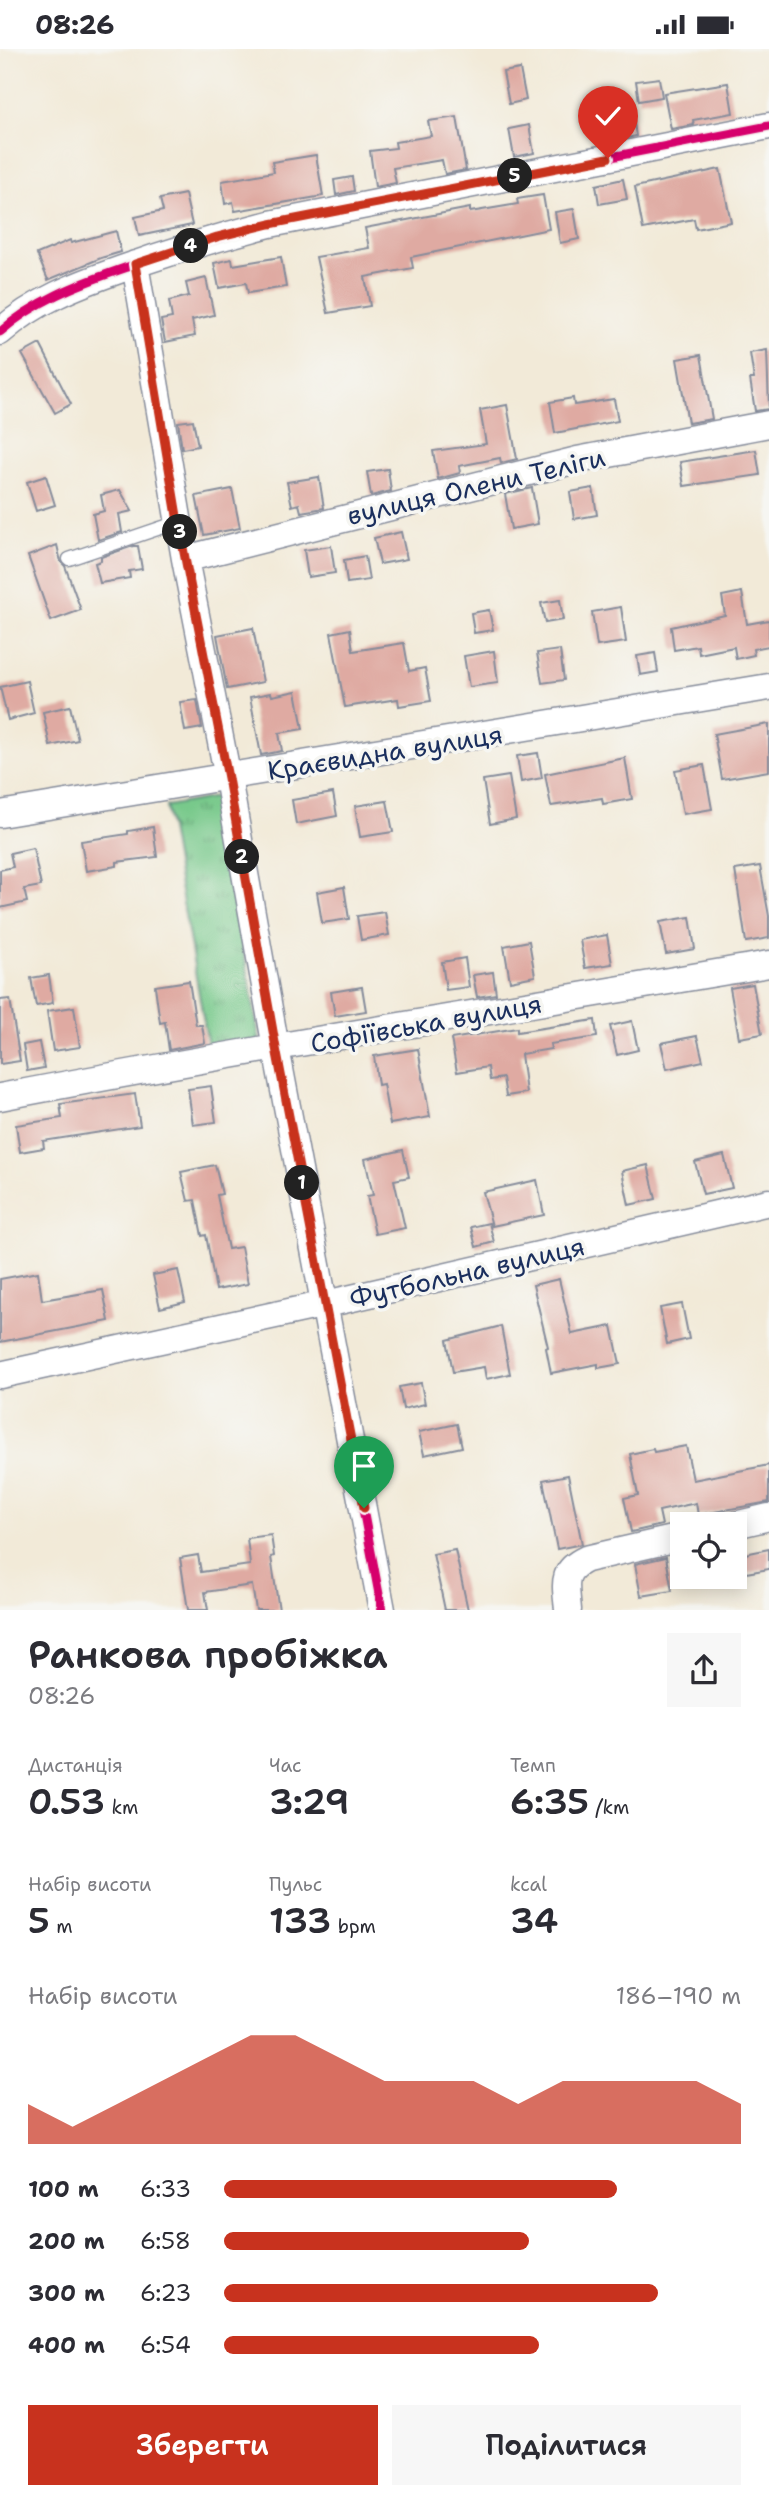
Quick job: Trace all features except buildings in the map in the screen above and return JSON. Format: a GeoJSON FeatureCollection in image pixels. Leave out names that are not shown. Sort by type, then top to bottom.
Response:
{"type":"FeatureCollection","features":[{"type":"Feature","properties":{"kind":"street"},"geometry":{"type":"LineString","coordinates":[[0,332],[13,320],[62,291],[217,237],[270,224],[769,126]]}},
{"type":"Feature","properties":{"kind":"street"},"geometry":{"type":"LineString","coordinates":[[135,264],[178,522],[382,1610]]}},
{"type":"Feature","properties":{"kind":"street","name":"вулиця Олени Теліги"},"geometry":{"type":"LineString","coordinates":[[185,559],[577,460],[769,424]]}},
{"type":"Feature","properties":{"kind":"street","name":"Краєвидна вулиця"},"geometry":{"type":"LineString","coordinates":[[0,814],[769,687]]}},
{"type":"Feature","properties":{"kind":"street","name":"Софіївська вулиця"},"geometry":{"type":"LineString","coordinates":[[0,1097],[180,1063],[769,964]]}},
{"type":"Feature","properties":{"kind":"street","name":"Футбольна вулиця"},"geometry":{"type":"LineString","coordinates":[[0,1375],[326,1304],[769,1202]]}},
{"type":"Feature","properties":{"kind":"street"},"geometry":{"type":"LineString","coordinates":[[747,1522],[769,1517]]}},
{"type":"Feature","properties":{"kind":"street"},"geometry":{"type":"LineString","coordinates":[[568,1610],[566,1577],[573,1565],[586,1559],[670,1540]]}},
{"type":"Feature","properties":{"kind":"lane"},"geometry":{"type":"LineString","coordinates":[[69,559],[178,522]]}},
{"type":"Feature","properties":{"kind":"green space"},"geometry":{"type":"Polygon","coordinates":[[[216,797],[260,1042],[209,1051],[166,806],[216,797]]]}},
{"type":"Feature","properties":{"kind":"cycle path"},"geometry":{"type":"LineString","coordinates":[[0,332],[27,311],[87,282],[175,251],[251,229],[769,126]]}},
{"type":"Feature","properties":{"kind":"cycle path"},"geometry":{"type":"LineString","coordinates":[[135,264],[185,559],[382,1610]]}},
{"type":"Feature","properties":{"kind":"route"},"geometry":{"type":"LineString","coordinates":[[364,1508],[178,522],[135,264],[217,237],[270,224],[608,158]]}}]}
